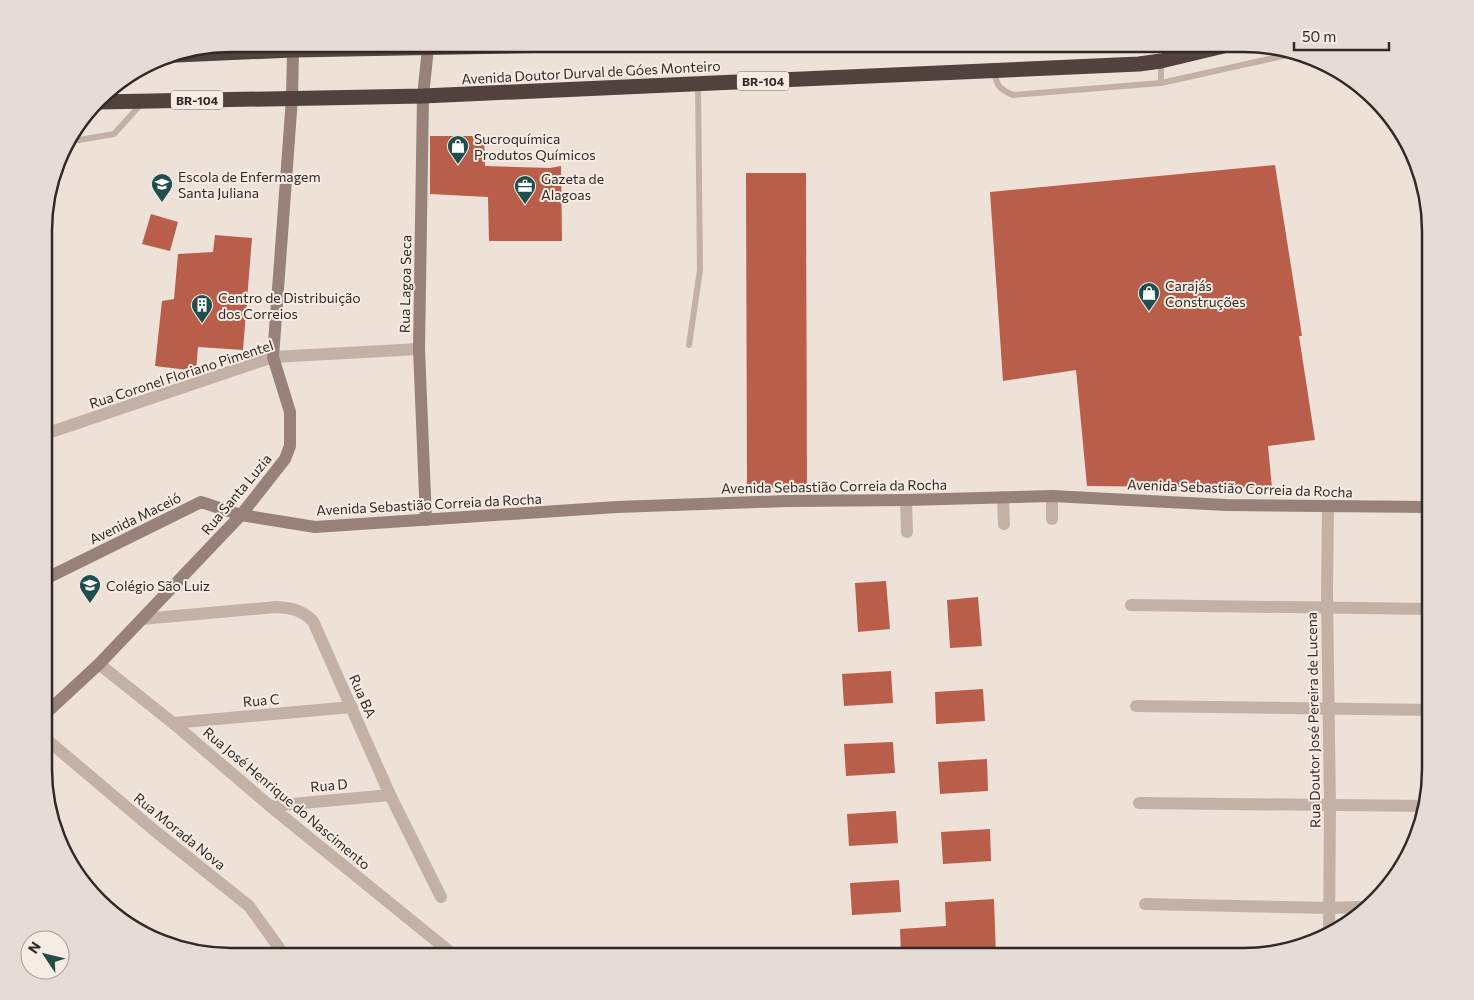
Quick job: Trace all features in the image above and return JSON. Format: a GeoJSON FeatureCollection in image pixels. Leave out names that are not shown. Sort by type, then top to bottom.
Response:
{"type":"FeatureCollection","features":[{"type":"Feature","properties":{"kind":"highway","name":"Avenida Doutor Durval de Góes Monteiro"},"geometry":{"type":"LineString","coordinates":[[108,102],[423,96],[994,72],[1139,64],[1199,52]]}},
{"type":"Feature","properties":{"kind":"street","name":"Rua Santa Luzia"},"geometry":{"type":"LineString","coordinates":[[52,707],[98,664],[241,515],[285,459],[290,446],[290,412],[273,357],[292,98],[293,52]]}},
{"type":"Feature","properties":{"kind":"street","name":"Rua Lagoa Seca"},"geometry":{"type":"LineString","coordinates":[[426,520],[419,349],[423,96],[427,52]]}},
{"type":"Feature","properties":{"kind":"street","name":"Rua Coronel Floriano Pimentel"},"geometry":{"type":"LineString","coordinates":[[52,432],[273,357],[419,349]]}},
{"type":"Feature","properties":{"kind":"street","name":"Avenida Sebastião Correia da Rocha"},"geometry":{"type":"LineString","coordinates":[[241,515],[315,527],[618,507],[788,501],[1052,496],[1226,505],[1422,507]]}},
{"type":"Feature","properties":{"kind":"street"},"geometry":{"type":"LineString","coordinates":[[1052,496],[1052,519]]}},
{"type":"Feature","properties":{"kind":"street"},"geometry":{"type":"LineString","coordinates":[[1003,497],[1004,524]]}},
{"type":"Feature","properties":{"kind":"street"},"geometry":{"type":"LineString","coordinates":[[906,500],[907,532]]}},
{"type":"Feature","properties":{"kind":"street","name":"Avenida Maceió"},"geometry":{"type":"LineString","coordinates":[[52,576],[201,502],[241,515]]}},
{"type":"Feature","properties":{"kind":"street","name":"Rua Doutor José Pereira de Lucena"},"geometry":{"type":"LineString","coordinates":[[1328,506],[1329,926]]}},
{"type":"Feature","properties":{"kind":"street"},"geometry":{"type":"LineString","coordinates":[[1132,605],[1422,609]]}},
{"type":"Feature","properties":{"kind":"street","name":"Rua BA"},"geometry":{"type":"LineString","coordinates":[[142,619],[276,607],[290,608],[304,613],[313,621],[390,795],[441,897]]}},
{"type":"Feature","properties":{"kind":"street","name":"Rua José Henrique do Nascimento"},"geometry":{"type":"LineString","coordinates":[[98,664],[173,723],[270,806],[445,948]]}},
{"type":"Feature","properties":{"kind":"street"},"geometry":{"type":"LineString","coordinates":[[1136,706],[1422,710]]}},
{"type":"Feature","properties":{"kind":"street","name":"Rua C"},"geometry":{"type":"LineString","coordinates":[[173,723],[352,707]]}},
{"type":"Feature","properties":{"kind":"street","name":"Rua Morada Nova"},"geometry":{"type":"LineString","coordinates":[[52,744],[155,831],[249,906],[279,948]]}},
{"type":"Feature","properties":{"kind":"street","name":"Rua D"},"geometry":{"type":"LineString","coordinates":[[270,806],[390,795]]}},
{"type":"Feature","properties":{"kind":"street"},"geometry":{"type":"LineString","coordinates":[[1139,802],[1417,806]]}},
{"type":"Feature","properties":{"kind":"street"},"geometry":{"type":"LineString","coordinates":[[1145,904],[1356,907]]}},
{"type":"Feature","properties":{"kind":"lane"},"geometry":{"type":"LineString","coordinates":[[994,72],[996,82],[1001,90],[1013,96],[1160,83],[1273,55]]}},
{"type":"Feature","properties":{"kind":"lane"},"geometry":{"type":"LineString","coordinates":[[1160,83],[1161,61]]}},
{"type":"Feature","properties":{"kind":"lane"},"geometry":{"type":"LineString","coordinates":[[689,345],[700,270],[698,84]]}},
{"type":"Feature","properties":{"kind":"lane"},"geometry":{"type":"LineString","coordinates":[[78,139],[114,134],[144,101]]}},
{"type":"Feature","properties":{"kind":"building","name":"Gazeta de Alagoas"},"geometry":{"type":"Polygon","coordinates":[[[430,136],[484,136],[485,166],[550,168],[561,166],[562,241],[489,241],[488,197],[430,194],[430,136]]]}},
{"type":"Feature","properties":{"kind":"building"},"geometry":{"type":"Polygon","coordinates":[[[1275,165],[1302,336],[1299,336],[1315,440],[1268,446],[1272,488],[1087,486],[1076,370],[1003,381],[990,192],[1275,165]]]}},
{"type":"Feature","properties":{"kind":"building"},"geometry":{"type":"Polygon","coordinates":[[[746,173],[806,173],[807,487],[747,488],[746,173]]]}},
{"type":"Feature","properties":{"kind":"building"},"geometry":{"type":"Polygon","coordinates":[[[151,214],[178,222],[170,251],[142,244],[151,214]]]}},
{"type":"Feature","properties":{"kind":"building","name":"Centro de Distribuição dos Correios"},"geometry":{"type":"Polygon","coordinates":[[[215,235],[252,238],[243,350],[198,347],[196,371],[155,366],[162,301],[174,299],[178,254],[213,252],[215,235]]]}},
{"type":"Feature","properties":{"kind":"building"},"geometry":{"type":"Polygon","coordinates":[[[886,581],[890,629],[858,632],[855,583],[886,581]]]}},
{"type":"Feature","properties":{"kind":"building"},"geometry":{"type":"Polygon","coordinates":[[[978,597],[982,646],[950,648],[947,600],[978,597]]]}},
{"type":"Feature","properties":{"kind":"building"},"geometry":{"type":"Polygon","coordinates":[[[891,671],[893,703],[844,706],[842,674],[891,671]]]}},
{"type":"Feature","properties":{"kind":"building"},"geometry":{"type":"Polygon","coordinates":[[[983,689],[985,721],[936,724],[935,692],[983,689]]]}},
{"type":"Feature","properties":{"kind":"building"},"geometry":{"type":"Polygon","coordinates":[[[893,742],[895,773],[846,776],[844,744],[893,742]]]}},
{"type":"Feature","properties":{"kind":"building"},"geometry":{"type":"Polygon","coordinates":[[[987,759],[988,791],[940,794],[938,762],[987,759]]]}},
{"type":"Feature","properties":{"kind":"building"},"geometry":{"type":"Polygon","coordinates":[[[896,811],[898,843],[849,846],[847,814],[896,811]]]}},
{"type":"Feature","properties":{"kind":"building"},"geometry":{"type":"Polygon","coordinates":[[[990,829],[991,861],[943,864],[941,832],[990,829]]]}},
{"type":"Feature","properties":{"kind":"building"},"geometry":{"type":"Polygon","coordinates":[[[899,880],[901,912],[852,915],[850,883],[899,880]]]}},
{"type":"Feature","properties":{"kind":"building"},"geometry":{"type":"Polygon","coordinates":[[[994,899],[996,948],[901,948],[900,929],[946,926],[945,902],[994,899]]]}},
{"type":"Feature","properties":{"kind":"place","name":"Sucroquímica Produtos Químicos"},"geometry":{"type":"Point","coordinates":[458,165]}},
{"type":"Feature","properties":{"kind":"place","name":"Escola de Enfermagem Santa Juliana"},"geometry":{"type":"Point","coordinates":[162,203]}},
{"type":"Feature","properties":{"kind":"place","name":"Gazeta de Alagoas"},"geometry":{"type":"Point","coordinates":[525,205]}},
{"type":"Feature","properties":{"kind":"place","name":"Carajás Construções"},"geometry":{"type":"Point","coordinates":[1149,312]}},
{"type":"Feature","properties":{"kind":"place","name":"Centro de Distribuição dos Correios"},"geometry":{"type":"Point","coordinates":[202,324]}},
{"type":"Feature","properties":{"kind":"place","name":"Colégio São Luiz"},"geometry":{"type":"Point","coordinates":[90,604]}}]}
